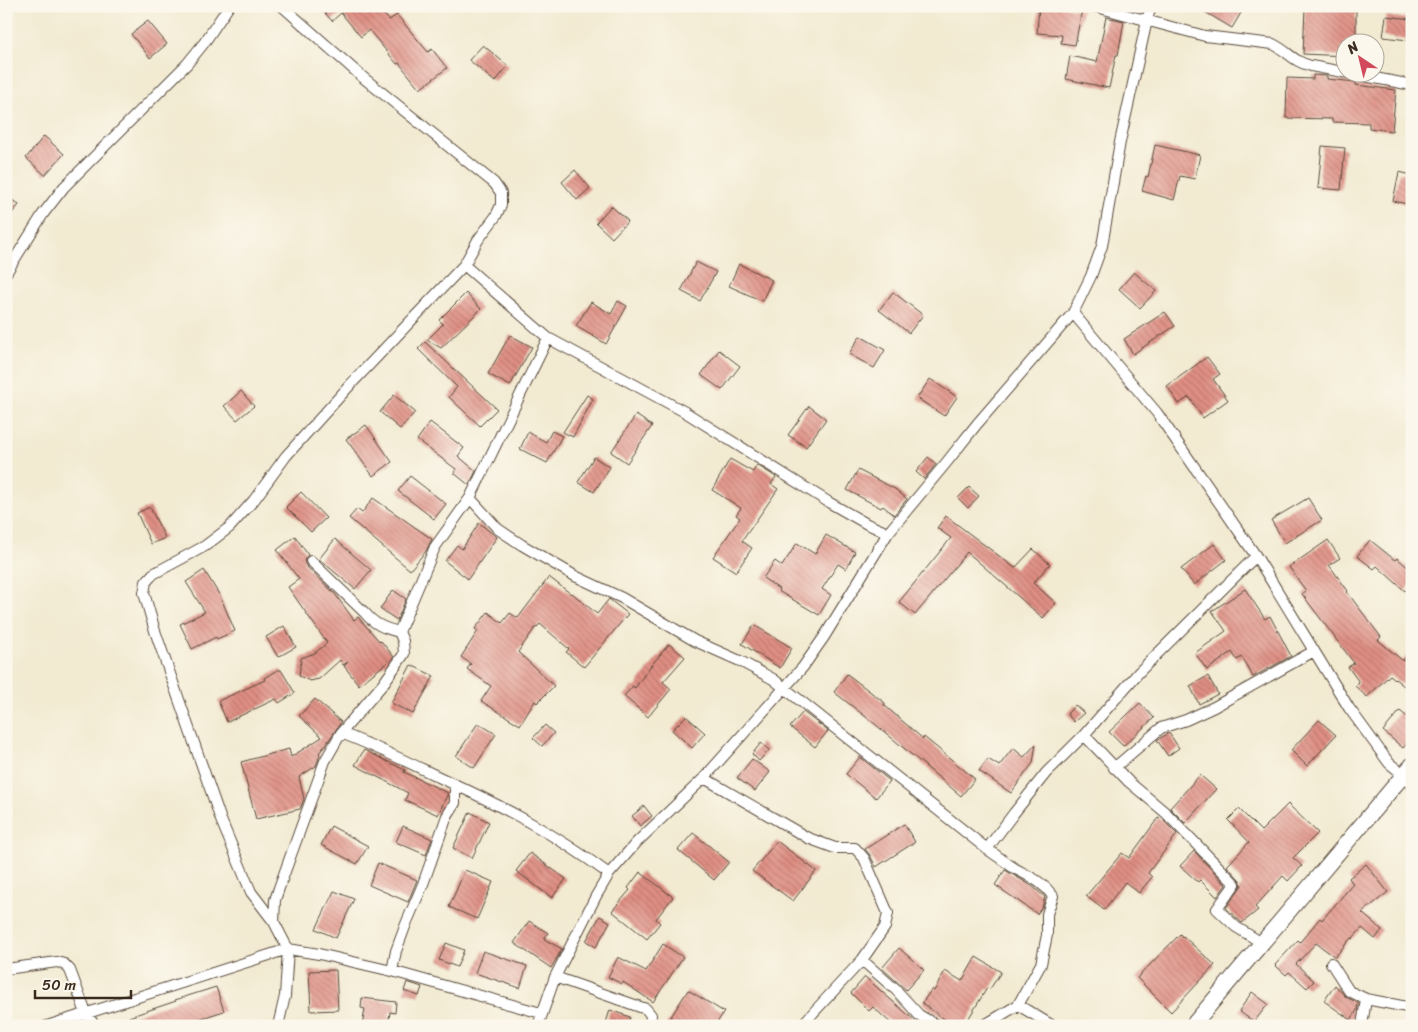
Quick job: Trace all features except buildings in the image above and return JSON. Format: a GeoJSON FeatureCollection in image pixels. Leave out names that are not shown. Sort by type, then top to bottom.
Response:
{"type":"FeatureCollection","features":[{"type":"Feature","properties":{"kind":"main road"},"geometry":{"type":"LineString","coordinates":[[1192,1026],[1262,942],[1409,775]]}},
{"type":"Feature","properties":{"kind":"street"},"geometry":{"type":"LineString","coordinates":[[6,273],[43,214],[64,188],[187,64],[229,6]]}},
{"type":"Feature","properties":{"kind":"street"},"geometry":{"type":"LineString","coordinates":[[278,1026],[285,996],[288,949],[274,922],[251,892],[221,820],[155,631],[144,593],[146,582],[153,574],[205,546],[230,527],[254,500],[286,456],[363,371],[464,265],[478,240],[496,216],[501,204],[500,193],[494,183],[360,75],[282,6]]}},
{"type":"Feature","properties":{"kind":"street"},"geometry":{"type":"LineString","coordinates":[[1093,6],[1205,36],[1274,44],[1282,48],[1299,63],[1412,84]]}},
{"type":"Feature","properties":{"kind":"street"},"geometry":{"type":"LineString","coordinates":[[538,1026],[555,977],[609,874],[637,842],[704,778],[802,667],[824,637],[888,533],[977,424],[1073,313],[1091,276],[1102,246],[1120,142],[1147,20],[1152,6]]}},
{"type":"Feature","properties":{"kind":"street"},"geometry":{"type":"LineString","coordinates":[[464,265],[548,338],[685,412],[830,503],[867,524],[888,533]]}},
{"type":"Feature","properties":{"kind":"street"},"geometry":{"type":"LineString","coordinates":[[1073,313],[1157,413],[1256,556],[1334,686],[1366,732],[1389,762],[1409,775]]}},
{"type":"Feature","properties":{"kind":"street"},"geometry":{"type":"LineString","coordinates":[[398,632],[435,547],[470,498],[548,338]]}},
{"type":"Feature","properties":{"kind":"street"},"geometry":{"type":"LineString","coordinates":[[470,498],[498,529],[522,545],[575,576],[622,598],[695,641],[757,670],[784,687],[988,850],[1015,868],[1032,876],[1048,889],[1053,896],[1047,914],[1047,935],[1041,964],[1018,1005],[983,1026]]}},
{"type":"Feature","properties":{"kind":"street"},"geometry":{"type":"LineString","coordinates":[[988,850],[1046,773],[1084,735],[1139,672],[1256,556]]}},
{"type":"Feature","properties":{"kind":"street"},"geometry":{"type":"LineString","coordinates":[[274,922],[275,900],[320,773],[341,733],[383,684],[404,654],[403,641],[398,632],[383,628],[372,622],[311,561]]}},
{"type":"Feature","properties":{"kind":"street"},"geometry":{"type":"LineString","coordinates":[[1114,768],[1161,728],[1186,720],[1214,707],[1314,651]]}},
{"type":"Feature","properties":{"kind":"street"},"geometry":{"type":"LineString","coordinates":[[341,733],[455,784],[524,818],[581,853],[609,874]]}},
{"type":"Feature","properties":{"kind":"street"},"geometry":{"type":"LineString","coordinates":[[1084,735],[1114,768],[1166,813],[1235,884],[1217,909],[1236,927],[1262,942]]}},
{"type":"Feature","properties":{"kind":"street"},"geometry":{"type":"LineString","coordinates":[[704,778],[808,838],[835,848],[855,848],[864,858],[888,913],[885,927],[862,960],[801,1026]]}},
{"type":"Feature","properties":{"kind":"street"},"geometry":{"type":"LineString","coordinates":[[392,971],[396,951],[406,924],[423,884],[447,816],[455,803],[455,784]]}},
{"type":"Feature","properties":{"kind":"street"},"geometry":{"type":"LineString","coordinates":[[47,1026],[288,949],[392,971],[541,1013]]}},
{"type":"Feature","properties":{"kind":"street"},"geometry":{"type":"LineString","coordinates":[[862,960],[896,990],[919,1015],[938,1026]]}},
{"type":"Feature","properties":{"kind":"street"},"geometry":{"type":"LineString","coordinates":[[6,969],[57,962],[64,964],[70,970],[86,1013],[95,1026]]}},
{"type":"Feature","properties":{"kind":"street"},"geometry":{"type":"LineString","coordinates":[[1331,964],[1350,991],[1366,999],[1412,1008]]}},
{"type":"Feature","properties":{"kind":"street"},"geometry":{"type":"LineString","coordinates":[[555,977],[646,1009],[651,1015],[650,1026]]}},
{"type":"Feature","properties":{"kind":"street"},"geometry":{"type":"LineString","coordinates":[[1362,1026],[1366,999]]}},
{"type":"Feature","properties":{"kind":"street"},"geometry":{"type":"LineString","coordinates":[[1018,1005],[1053,1026]]}}]}
